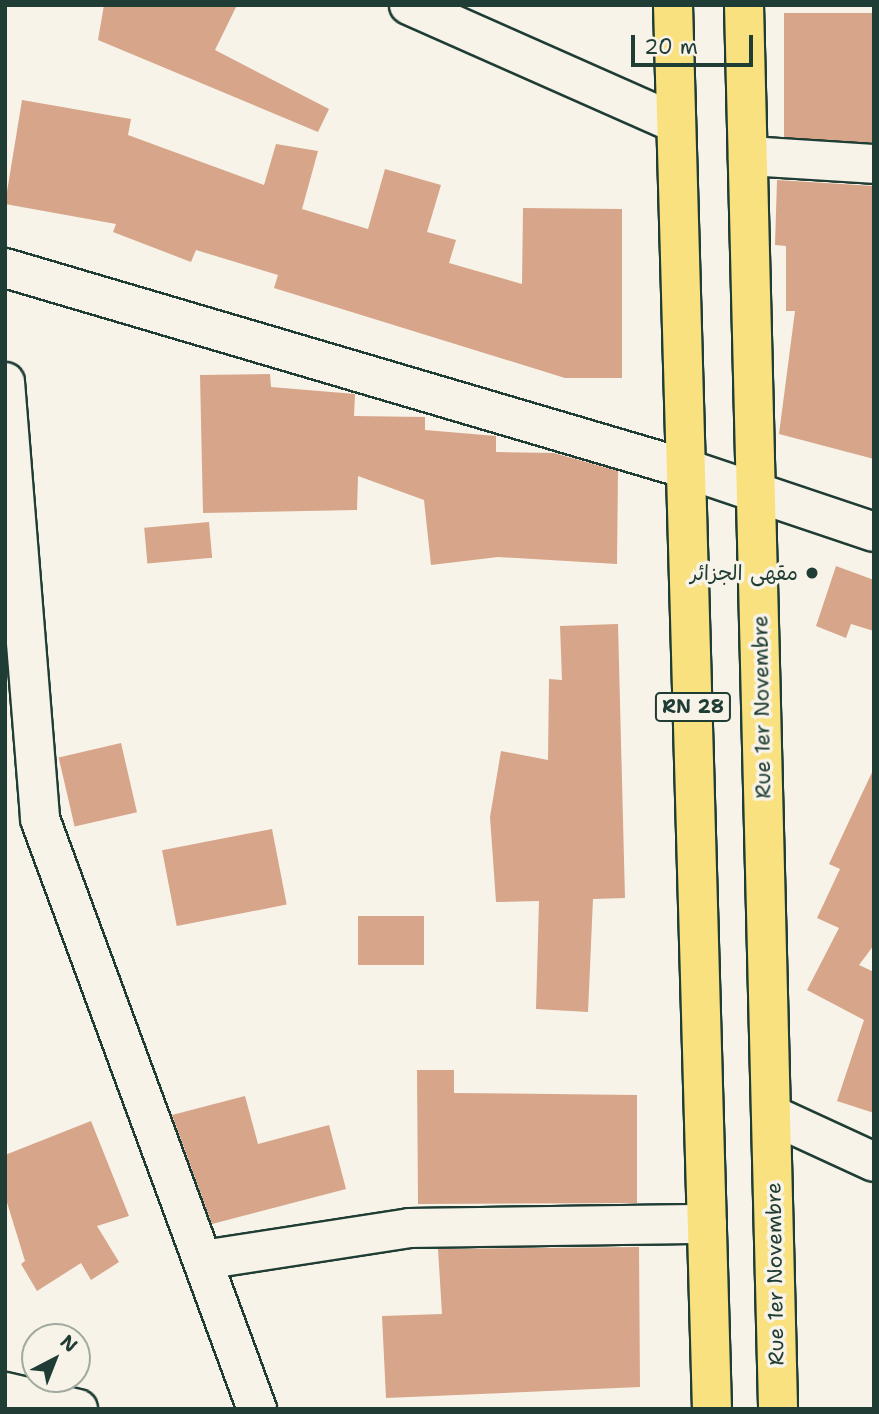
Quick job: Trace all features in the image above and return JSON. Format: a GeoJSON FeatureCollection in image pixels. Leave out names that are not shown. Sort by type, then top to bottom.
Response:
{"type":"FeatureCollection","features":[{"type":"Feature","properties":{"kind":"main road","name":"RN 28"},"geometry":{"type":"LineString","coordinates":[[673,5],[712,1409]]}},
{"type":"Feature","properties":{"kind":"main road","name":"Rue 1er Novembre"},"geometry":{"type":"LineString","coordinates":[[744,5],[778,1409]]}},
{"type":"Feature","properties":{"kind":"street"},"geometry":{"type":"LineString","coordinates":[[409,5],[675,123]]}},
{"type":"Feature","properties":{"kind":"street"},"geometry":{"type":"LineString","coordinates":[[748,156],[874,164]]}},
{"type":"Feature","properties":{"kind":"street"},"geometry":{"type":"LineString","coordinates":[[5,268],[687,469],[874,532]]}},
{"type":"Feature","properties":{"kind":"street"},"geometry":{"type":"LineString","coordinates":[[5,382],[40,819],[257,1409]]}},
{"type":"Feature","properties":{"kind":"street"},"geometry":{"type":"LineString","coordinates":[[772,1115],[874,1162]]}},
{"type":"Feature","properties":{"kind":"street"},"geometry":{"type":"LineString","coordinates":[[203,1260],[409,1228],[707,1224]]}},
{"type":"Feature","properties":{"kind":"street"},"geometry":{"type":"LineString","coordinates":[[5,1392],[78,1409]]}},
{"type":"Feature","properties":{"kind":"building"},"geometry":{"type":"Polygon","coordinates":[[[104,5],[237,5],[215,50],[329,109],[318,132],[98,40],[104,5]]]}},
{"type":"Feature","properties":{"kind":"building"},"geometry":{"type":"Polygon","coordinates":[[[784,13],[874,13],[874,142],[784,142],[784,13]]]}},
{"type":"Feature","properties":{"kind":"building"},"geometry":{"type":"Polygon","coordinates":[[[22,100],[131,119],[128,135],[264,185],[276,144],[318,151],[302,209],[368,229],[385,169],[441,185],[427,232],[456,240],[449,263],[522,284],[523,208],[622,209],[622,378],[565,378],[274,288],[278,275],[196,250],[191,262],[113,232],[116,224],[5,204],[22,100]]]}},
{"type":"Feature","properties":{"kind":"building"},"geometry":{"type":"Polygon","coordinates":[[[777,180],[874,186],[874,459],[779,434],[795,311],[786,311],[786,246],[775,245],[777,180]]]}},
{"type":"Feature","properties":{"kind":"building"},"geometry":{"type":"Polygon","coordinates":[[[270,374],[271,387],[355,394],[354,416],[425,417],[425,430],[496,436],[496,452],[554,453],[618,471],[617,564],[498,557],[431,565],[424,500],[358,476],[357,510],[203,513],[200,375],[270,374]]]}},
{"type":"Feature","properties":{"kind":"building"},"geometry":{"type":"Polygon","coordinates":[[[209,522],[212,558],[147,564],[144,528],[209,522]]]}},
{"type":"Feature","properties":{"kind":"building"},"geometry":{"type":"Polygon","coordinates":[[[836,566],[874,580],[874,631],[851,624],[846,638],[816,626],[836,566]]]}},
{"type":"Feature","properties":{"kind":"building"},"geometry":{"type":"Polygon","coordinates":[[[618,624],[625,898],[593,899],[588,1012],[536,1009],[539,901],[496,902],[490,817],[501,751],[548,760],[549,679],[562,680],[560,626],[618,624]]]}},
{"type":"Feature","properties":{"kind":"building"},"geometry":{"type":"Polygon","coordinates":[[[121,743],[137,812],[75,827],[59,757],[121,743]]]}},
{"type":"Feature","properties":{"kind":"building"},"geometry":{"type":"Polygon","coordinates":[[[874,768],[874,945],[859,965],[874,972],[874,1113],[837,1101],[864,1020],[807,990],[839,928],[817,918],[840,869],[829,864],[874,768]]]}},
{"type":"Feature","properties":{"kind":"building"},"geometry":{"type":"Polygon","coordinates":[[[272,829],[287,905],[177,926],[162,850],[272,829]]]}},
{"type":"Feature","properties":{"kind":"building"},"geometry":{"type":"Polygon","coordinates":[[[358,916],[424,916],[424,965],[358,965],[358,916]]]}},
{"type":"Feature","properties":{"kind":"building"},"geometry":{"type":"Polygon","coordinates":[[[417,1070],[454,1070],[454,1093],[637,1095],[637,1203],[418,1204],[417,1070]]]}},
{"type":"Feature","properties":{"kind":"building"},"geometry":{"type":"Polygon","coordinates":[[[245,1096],[258,1144],[329,1125],[346,1189],[212,1224],[172,1115],[245,1096]]]}},
{"type":"Feature","properties":{"kind":"building"},"geometry":{"type":"Polygon","coordinates":[[[91,1121],[129,1216],[97,1226],[119,1262],[91,1280],[81,1263],[37,1291],[21,1264],[25,1261],[5,1196],[5,1155],[91,1121]]]}},
{"type":"Feature","properties":{"kind":"building"},"geometry":{"type":"Polygon","coordinates":[[[639,1247],[640,1387],[386,1398],[382,1316],[442,1314],[438,1249],[639,1247]]]}},
{"type":"Feature","properties":{"kind":"place","name":"مقهى الجزائر"},"geometry":{"type":"Point","coordinates":[812,573]}}]}
